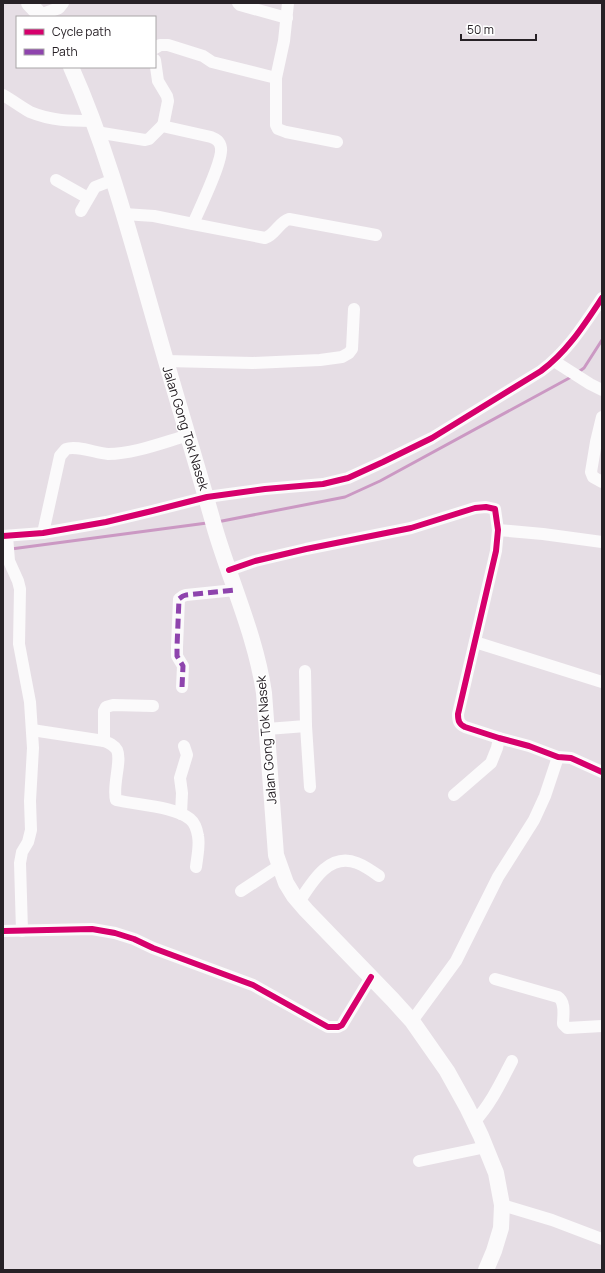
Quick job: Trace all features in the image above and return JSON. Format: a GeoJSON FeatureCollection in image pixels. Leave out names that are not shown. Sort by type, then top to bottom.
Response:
{"type":"FeatureCollection","features":[{"type":"Feature","properties":{"kind":"main road"},"geometry":{"type":"LineString","coordinates":[[29,3],[41,16]]}},
{"type":"Feature","properties":{"kind":"main road","name":"Jalan Gong Tok Nasek"},"geometry":{"type":"LineString","coordinates":[[71,68],[94,126],[124,214],[166,361],[261,675],[267,729],[276,855],[279,866],[286,883],[299,902],[412,1021],[447,1071],[467,1107],[496,1173],[502,1205],[501,1228],[486,1270]]}},
{"type":"Feature","properties":{"kind":"street"},"geometry":{"type":"LineString","coordinates":[[41,16],[59,8],[63,3]]}},
{"type":"Feature","properties":{"kind":"street"},"geometry":{"type":"LineString","coordinates":[[238,3],[240,5],[287,18]]}},
{"type":"Feature","properties":{"kind":"street"},"geometry":{"type":"LineString","coordinates":[[288,3],[284,41],[276,78],[276,125],[278,129],[286,132],[336,142]]}},
{"type":"Feature","properties":{"kind":"street"},"geometry":{"type":"LineString","coordinates":[[156,48],[168,45],[203,56],[212,62],[276,78]]}},
{"type":"Feature","properties":{"kind":"street"},"geometry":{"type":"LineString","coordinates":[[156,67],[158,82],[167,96],[168,101],[163,126]]}},
{"type":"Feature","properties":{"kind":"street"},"geometry":{"type":"LineString","coordinates":[[3,95],[30,111],[47,117],[94,126],[145,140],[149,139],[160,126],[163,126],[211,137],[217,140],[221,147],[221,152],[217,168],[193,224]]}},
{"type":"Feature","properties":{"kind":"street"},"geometry":{"type":"LineString","coordinates":[[56,180],[88,198]]}},
{"type":"Feature","properties":{"kind":"street"},"geometry":{"type":"LineString","coordinates":[[81,211],[95,187],[113,180]]}},
{"type":"Feature","properties":{"kind":"street"},"geometry":{"type":"LineString","coordinates":[[124,214],[154,216],[265,238],[271,235],[284,221],[290,219],[376,235]]}},
{"type":"Feature","properties":{"kind":"street"},"geometry":{"type":"LineString","coordinates":[[22,931],[20,863],[22,852],[28,842],[31,830],[30,801],[33,767],[32,730],[28,691],[19,644],[20,589],[18,581],[8,565],[6,537],[43,533],[208,499],[265,489],[323,484],[348,478],[432,438],[558,363],[602,298]]}},
{"type":"Feature","properties":{"kind":"street"},"geometry":{"type":"LineString","coordinates":[[166,361],[253,363],[320,360],[342,357],[352,348],[354,309]]}},
{"type":"Feature","properties":{"kind":"street"},"geometry":{"type":"LineString","coordinates":[[558,363],[602,390]]}},
{"type":"Feature","properties":{"kind":"street"},"geometry":{"type":"LineString","coordinates":[[602,416],[591,472],[593,477],[602,482]]}},
{"type":"Feature","properties":{"kind":"street"},"geometry":{"type":"LineString","coordinates":[[43,533],[60,456],[66,449],[74,448],[108,454],[125,453],[189,435]]}},
{"type":"Feature","properties":{"kind":"street"},"geometry":{"type":"LineString","coordinates":[[229,570],[255,560],[411,528],[475,508],[486,507],[495,509],[498,530],[496,551],[458,714],[458,720],[460,724],[465,727],[530,746],[558,757],[571,758],[602,772]]}},
{"type":"Feature","properties":{"kind":"street"},"geometry":{"type":"LineString","coordinates":[[498,530],[602,542]]}},
{"type":"Feature","properties":{"kind":"street"},"geometry":{"type":"LineString","coordinates":[[182,687],[182,666],[178,656],[177,647],[179,599],[186,595],[235,590]]}},
{"type":"Feature","properties":{"kind":"street"},"geometry":{"type":"LineString","coordinates":[[475,642],[602,682]]}},
{"type":"Feature","properties":{"kind":"street"},"geometry":{"type":"LineString","coordinates":[[305,671],[306,726],[310,787]]}},
{"type":"Feature","properties":{"kind":"street"},"geometry":{"type":"LineString","coordinates":[[104,741],[104,711],[106,707],[113,704],[153,706]]}},
{"type":"Feature","properties":{"kind":"street"},"geometry":{"type":"LineString","coordinates":[[267,729],[306,726]]}},
{"type":"Feature","properties":{"kind":"street"},"geometry":{"type":"LineString","coordinates":[[32,730],[104,741],[114,746],[117,750],[116,800],[146,804],[181,814],[190,819],[198,835],[196,867]]}},
{"type":"Feature","properties":{"kind":"street"},"geometry":{"type":"LineString","coordinates":[[454,795],[491,762],[496,752],[499,738]]}},
{"type":"Feature","properties":{"kind":"street"},"geometry":{"type":"LineString","coordinates":[[181,814],[182,799],[180,778],[187,754],[184,746]]}},
{"type":"Feature","properties":{"kind":"street"},"geometry":{"type":"LineString","coordinates":[[412,1021],[456,961],[498,878],[534,820],[545,796],[558,757]]}},
{"type":"Feature","properties":{"kind":"street"},"geometry":{"type":"LineString","coordinates":[[299,902],[319,873],[331,864],[337,862],[349,861],[356,863],[379,876]]}},
{"type":"Feature","properties":{"kind":"street"},"geometry":{"type":"LineString","coordinates":[[241,891],[279,866]]}},
{"type":"Feature","properties":{"kind":"street"},"geometry":{"type":"LineString","coordinates":[[3,931],[92,929],[124,936],[252,985],[278,998],[321,1024],[333,1028],[342,1025],[371,977]]}},
{"type":"Feature","properties":{"kind":"street"},"geometry":{"type":"LineString","coordinates":[[495,979],[554,995],[562,999],[563,1024],[567,1028],[602,1026]]}},
{"type":"Feature","properties":{"kind":"street"},"geometry":{"type":"LineString","coordinates":[[474,1122],[492,1100],[512,1061]]}},
{"type":"Feature","properties":{"kind":"street"},"geometry":{"type":"LineString","coordinates":[[419,1161],[486,1148]]}},
{"type":"Feature","properties":{"kind":"street"},"geometry":{"type":"LineString","coordinates":[[502,1205],[552,1220],[602,1238]]}},
{"type":"Feature","properties":{"kind":"waterway"},"geometry":{"type":"LineString","coordinates":[[577,373],[584,368],[602,340]]}},
{"type":"Feature","properties":{"kind":"waterway"},"geometry":{"type":"LineString","coordinates":[[217,522],[345,497],[380,481],[573,376]]}},
{"type":"Feature","properties":{"kind":"waterway"},"geometry":{"type":"LineString","coordinates":[[11,549],[207,523]]}},
{"type":"Feature","properties":{"kind":"marked path"},"geometry":{"type":"LineString","coordinates":[[182,687],[183,666],[177,656],[179,599],[186,595],[235,590]]}},
{"type":"Feature","properties":{"kind":"cycle path"},"geometry":{"type":"LineString","coordinates":[[3,536],[43,533],[106,522],[207,497],[265,489],[323,484],[348,478],[432,438],[541,371],[567,347],[602,298]]}},
{"type":"Feature","properties":{"kind":"cycle path"},"geometry":{"type":"LineString","coordinates":[[229,570],[255,561],[306,549],[411,528],[475,508],[486,507],[495,509],[498,530],[496,551],[458,714],[459,722],[465,727],[529,746],[558,757],[571,758],[602,772]]}},
{"type":"Feature","properties":{"kind":"cycle path"},"geometry":{"type":"LineString","coordinates":[[3,931],[92,929],[115,933],[253,985],[328,1027],[338,1027],[342,1025],[371,977]]}}]}
